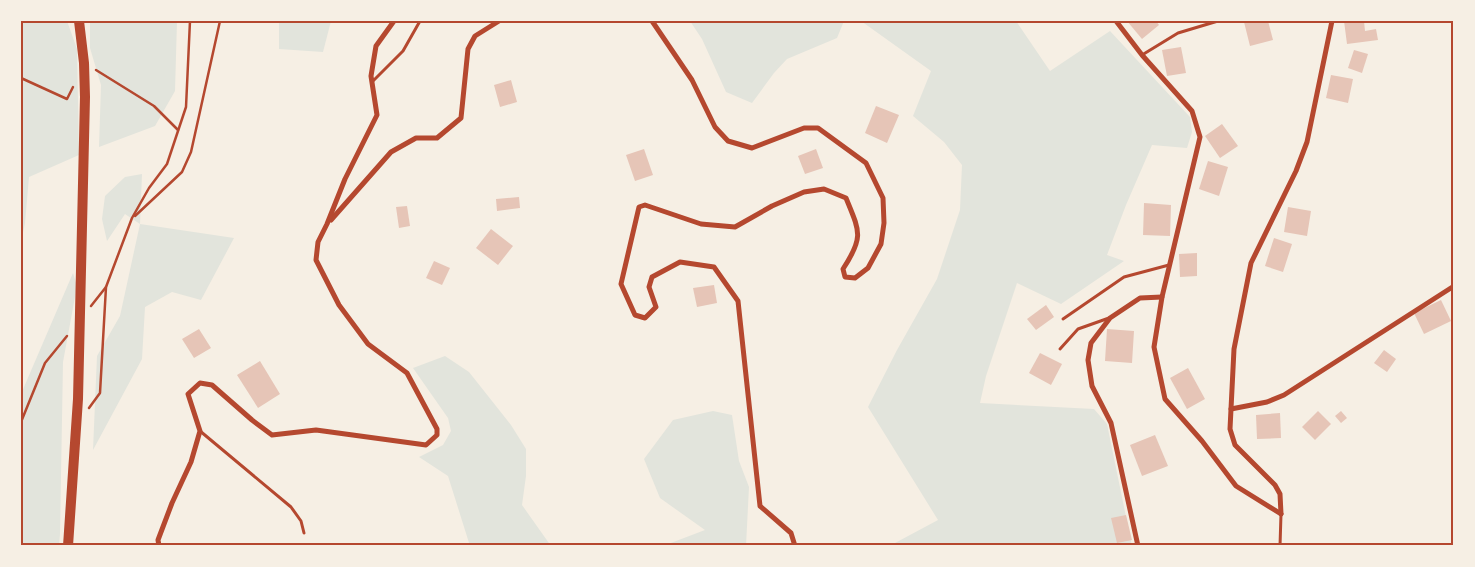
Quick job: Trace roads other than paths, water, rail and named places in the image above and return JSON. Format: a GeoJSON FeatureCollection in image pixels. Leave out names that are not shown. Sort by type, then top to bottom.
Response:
{"type":"FeatureCollection","features":[{"type":"Feature","properties":{"kind":"highway"},"geometry":{"type":"LineString","coordinates":[[68,546],[78,399],[85,97],[84,63],[79,21]]}},
{"type":"Feature","properties":{"kind":"street"},"geometry":{"type":"LineString","coordinates":[[159,546],[158,540],[172,503],[191,462],[200,432],[188,394],[200,383],[212,385],[272,435],[316,430],[426,446],[437,435],[437,429],[407,373],[368,344],[338,305],[316,260],[318,242],[345,179],[378,115],[371,76],[376,46],[394,21]]}},
{"type":"Feature","properties":{"kind":"street"},"geometry":{"type":"LineString","coordinates":[[327,224],[391,152],[416,138],[437,138],[461,118],[468,49],[475,36],[499,21]]}},
{"type":"Feature","properties":{"kind":"street"},"geometry":{"type":"LineString","coordinates":[[652,21],[692,80],[715,127],[728,140],[752,148],[804,128],[818,128],[866,163],[883,198],[884,223],[881,244],[868,268],[855,278],[845,277],[843,269],[854,253],[859,231],[846,198],[824,189],[804,192],[772,206],[735,227],[701,224],[645,205],[640,207],[621,284],[636,315],[644,318],[656,307],[649,287],[652,277],[680,262],[714,267],[738,301],[760,506],[791,533],[795,546]]}},
{"type":"Feature","properties":{"kind":"street"},"geometry":{"type":"LineString","coordinates":[[1116,21],[1142,55],[1192,111],[1200,137],[1162,297],[1154,348],[1165,399],[1202,441],[1236,486],[1281,514]]}},
{"type":"Feature","properties":{"kind":"street"},"geometry":{"type":"LineString","coordinates":[[1281,514],[1280,494],[1275,485],[1235,445],[1230,430],[1234,349],[1251,263],[1296,171],[1307,142],[1332,21]]}},
{"type":"Feature","properties":{"kind":"street"},"geometry":{"type":"LineString","coordinates":[[1231,408],[1267,402],[1284,395],[1454,286]]}},
{"type":"Feature","properties":{"kind":"street"},"geometry":{"type":"LineString","coordinates":[[1138,546],[1110,423],[1092,386],[1088,360],[1091,343],[1110,318],[1140,298],[1162,297]]}},
{"type":"Feature","properties":{"kind":"lane"},"geometry":{"type":"LineString","coordinates":[[372,82],[403,52],[420,21]]}},
{"type":"Feature","properties":{"kind":"lane"},"geometry":{"type":"LineString","coordinates":[[1142,55],[1178,33],[1218,21]]}},
{"type":"Feature","properties":{"kind":"lane"},"geometry":{"type":"LineString","coordinates":[[1063,319],[1124,277],[1169,265]]}},
{"type":"Feature","properties":{"kind":"lane"},"geometry":{"type":"LineString","coordinates":[[1060,349],[1078,330],[1110,318]]}},
{"type":"Feature","properties":{"kind":"lane"},"geometry":{"type":"LineString","coordinates":[[200,432],[291,507],[301,521],[304,533]]}},
{"type":"Feature","properties":{"kind":"lane"},"geometry":{"type":"LineString","coordinates":[[1280,546],[1281,514]]}}]}
